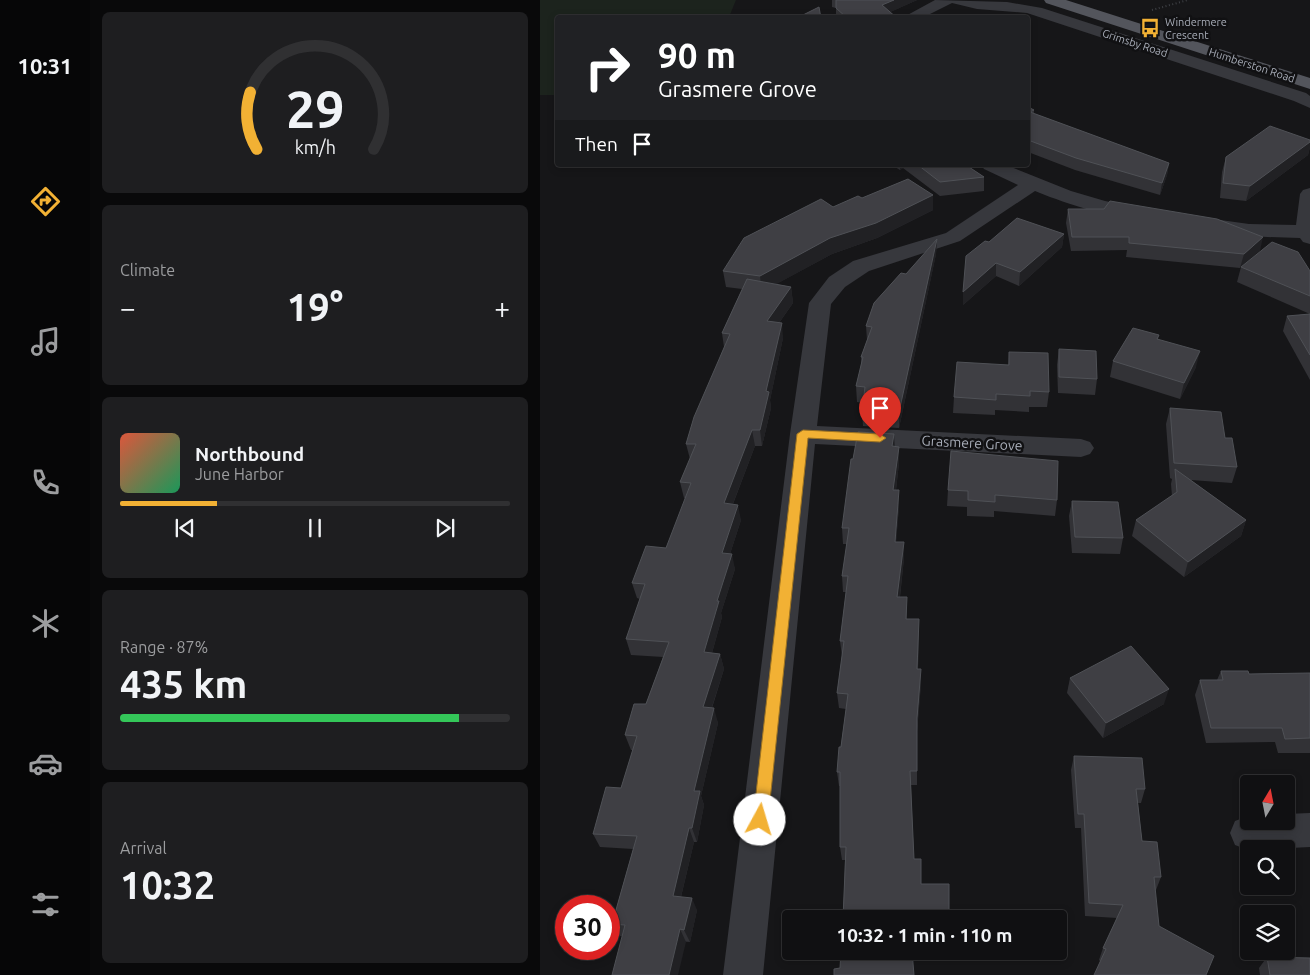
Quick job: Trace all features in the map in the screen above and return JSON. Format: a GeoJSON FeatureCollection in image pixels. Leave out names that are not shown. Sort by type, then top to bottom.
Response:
{"type":"FeatureCollection","features":[{"type":"Feature","properties":{"kind":"main road","name":"Humberston Road"},"geometry":{"type":"LineString","coordinates":[[1051,0],[1310,84]]}},
{"type":"Feature","properties":{"kind":"street"},"geometry":{"type":"LineString","coordinates":[[915,15],[947,0]]}},
{"type":"Feature","properties":{"kind":"street","name":"Grimsby Road"},"geometry":{"type":"LineString","coordinates":[[957,0],[979,6],[1018,7],[1037,11],[1300,98],[1310,103]]}},
{"type":"Feature","properties":{"kind":"street"},"geometry":{"type":"LineString","coordinates":[[995,167],[1031,185],[1123,212],[1162,217]]}},
{"type":"Feature","properties":{"kind":"street"},"geometry":{"type":"LineString","coordinates":[[743,975],[803,434],[820,302],[837,282],[861,266],[954,237],[1031,185]]}},
{"type":"Feature","properties":{"kind":"street"},"geometry":{"type":"LineString","coordinates":[[1191,222],[1249,230],[1308,235],[1307,203],[1310,194]]}},
{"type":"Feature","properties":{"kind":"street","name":"Grasmere Grove"},"geometry":{"type":"LineString","coordinates":[[803,434],[1081,448]]}},
{"type":"Feature","properties":{"kind":"street"},"geometry":{"type":"LineString","coordinates":[[1248,833],[1310,830]]}},
{"type":"Feature","properties":{"kind":"shaded area"},"geometry":{"type":"Polygon","coordinates":[[[540,0],[736,0],[730,15],[555,15],[555,95],[540,95],[540,0]]]}},
{"type":"Feature","properties":{"kind":"building"},"geometry":{"type":"Polygon","coordinates":[[[836,0],[894,0],[882,5],[894,15],[844,15],[836,8],[836,0]]]}},
{"type":"Feature","properties":{"kind":"building"},"geometry":{"type":"Polygon","coordinates":[[[819,7],[820,15],[803,15],[819,7]]]}},
{"type":"Feature","properties":{"kind":"building"},"geometry":{"type":"Polygon","coordinates":[[[1030,112],[1169,163],[1162,183],[1076,158],[1030,141],[1030,112]]]}},
{"type":"Feature","properties":{"kind":"building"},"geometry":{"type":"Polygon","coordinates":[[[1270,126],[1310,140],[1310,142],[1250,186],[1223,183],[1226,157],[1270,126]]]}},
{"type":"Feature","properties":{"kind":"building"},"geometry":{"type":"Polygon","coordinates":[[[921,167],[969,167],[984,177],[940,182],[921,167]]]}},
{"type":"Feature","properties":{"kind":"building"},"geometry":{"type":"Polygon","coordinates":[[[908,179],[933,195],[876,223],[830,238],[760,276],[723,271],[744,238],[821,199],[833,207],[858,196],[862,198],[908,179]]]}},
{"type":"Feature","properties":{"kind":"building"},"geometry":{"type":"Polygon","coordinates":[[[1110,201],[1217,219],[1263,237],[1244,254],[1129,243],[1129,237],[1072,237],[1068,209],[1104,209],[1110,201]]]}},
{"type":"Feature","properties":{"kind":"building"},"geometry":{"type":"Polygon","coordinates":[[[1017,218],[1064,234],[1020,272],[996,263],[963,292],[966,256],[985,241],[989,242],[1017,218]]]}},
{"type":"Feature","properties":{"kind":"building"},"geometry":{"type":"Polygon","coordinates":[[[937,239],[899,412],[862,411],[865,387],[856,386],[863,357],[861,357],[872,327],[866,326],[874,303],[901,273],[906,274],[937,239]]]}},
{"type":"Feature","properties":{"kind":"building"},"geometry":{"type":"Polygon","coordinates":[[[1272,242],[1298,252],[1310,271],[1310,296],[1241,267],[1272,242]]]}},
{"type":"Feature","properties":{"kind":"building"},"geometry":{"type":"Polygon","coordinates":[[[747,279],[791,287],[767,321],[782,323],[766,391],[769,392],[760,430],[752,430],[724,503],[738,505],[722,553],[732,554],[717,601],[719,601],[704,652],[720,654],[703,707],[714,708],[694,791],[700,791],[692,828],[689,828],[673,896],[692,898],[684,930],[680,929],[669,975],[612,975],[616,960],[620,960],[620,944],[625,925],[620,925],[620,896],[637,836],[593,834],[606,787],[621,788],[637,736],[625,735],[634,704],[646,704],[669,642],[626,639],[645,584],[632,583],[646,546],[666,548],[691,483],[680,482],[696,444],[686,444],[694,417],[730,334],[722,333],[747,279]]]}},
{"type":"Feature","properties":{"kind":"building"},"geometry":{"type":"Polygon","coordinates":[[[1310,314],[1310,355],[1287,316],[1310,314]]]}},
{"type":"Feature","properties":{"kind":"building"},"geometry":{"type":"Polygon","coordinates":[[[1133,328],[1159,335],[1157,339],[1200,351],[1184,383],[1113,361],[1133,328]]]}},
{"type":"Feature","properties":{"kind":"building"},"geometry":{"type":"Polygon","coordinates":[[[1059,349],[1096,351],[1097,379],[1059,377],[1059,349]]]}},
{"type":"Feature","properties":{"kind":"building"},"geometry":{"type":"Polygon","coordinates":[[[1009,352],[1048,353],[1049,392],[1030,391],[1030,396],[996,394],[996,400],[954,397],[957,362],[1009,365],[1009,352]]]}},
{"type":"Feature","properties":{"kind":"building"},"geometry":{"type":"Polygon","coordinates":[[[1170,408],[1221,412],[1225,438],[1232,438],[1237,467],[1174,463],[1170,408]]]}},
{"type":"Feature","properties":{"kind":"building"},"geometry":{"type":"Polygon","coordinates":[[[858,432],[894,434],[892,446],[899,447],[893,490],[899,490],[895,542],[904,542],[897,597],[907,597],[906,619],[919,619],[917,669],[921,669],[917,718],[917,771],[910,771],[914,859],[921,859],[921,884],[949,884],[949,910],[843,910],[846,847],[840,847],[840,772],[837,772],[839,747],[841,747],[848,694],[837,693],[844,641],[840,641],[848,576],[842,576],[849,528],[842,528],[851,459],[853,459],[858,432]]]}},
{"type":"Feature","properties":{"kind":"building"},"geometry":{"type":"Polygon","coordinates":[[[951,451],[1058,461],[1057,500],[995,495],[995,502],[968,500],[968,491],[948,490],[951,451]]]}},
{"type":"Feature","properties":{"kind":"building"},"geometry":{"type":"Polygon","coordinates":[[[1175,469],[1246,520],[1188,562],[1136,520],[1177,492],[1175,469]]]}},
{"type":"Feature","properties":{"kind":"building"},"geometry":{"type":"Polygon","coordinates":[[[1072,501],[1118,502],[1123,538],[1075,537],[1072,501]]]}},
{"type":"Feature","properties":{"kind":"building"},"geometry":{"type":"Polygon","coordinates":[[[1131,646],[1169,689],[1106,723],[1070,678],[1131,646]]]}},
{"type":"Feature","properties":{"kind":"building"},"geometry":{"type":"Polygon","coordinates":[[[1221,671],[1248,671],[1249,674],[1310,673],[1310,738],[1285,739],[1282,728],[1211,728],[1200,680],[1223,680],[1221,671]]]}},
{"type":"Feature","properties":{"kind":"building"},"geometry":{"type":"Polygon","coordinates":[[[1074,756],[1142,758],[1145,789],[1136,789],[1142,841],[1157,842],[1161,877],[1154,877],[1159,926],[1214,956],[1206,975],[1094,975],[1106,949],[1103,948],[1123,905],[1089,903],[1084,814],[1078,814],[1074,756]]]}},
{"type":"Feature","properties":{"kind":"building"},"geometry":{"type":"Polygon","coordinates":[[[1310,958],[1310,975],[1270,975],[1268,960],[1310,958]]]}},
{"type":"Feature","properties":{"kind":"building"},"geometry":{"type":"Polygon","coordinates":[[[840,960],[913,960],[914,975],[834,975],[834,969],[840,968],[840,960]]]}},
{"type":"Feature","properties":{"kind":"place","name":"Windermere Crescent"},"geometry":{"type":"Point","coordinates":[1150,28]}},
{"type":"Feature","properties":{"kind":"route"},"geometry":{"type":"LineString","coordinates":[[760,820],[803,434],[880,438]]}}]}
